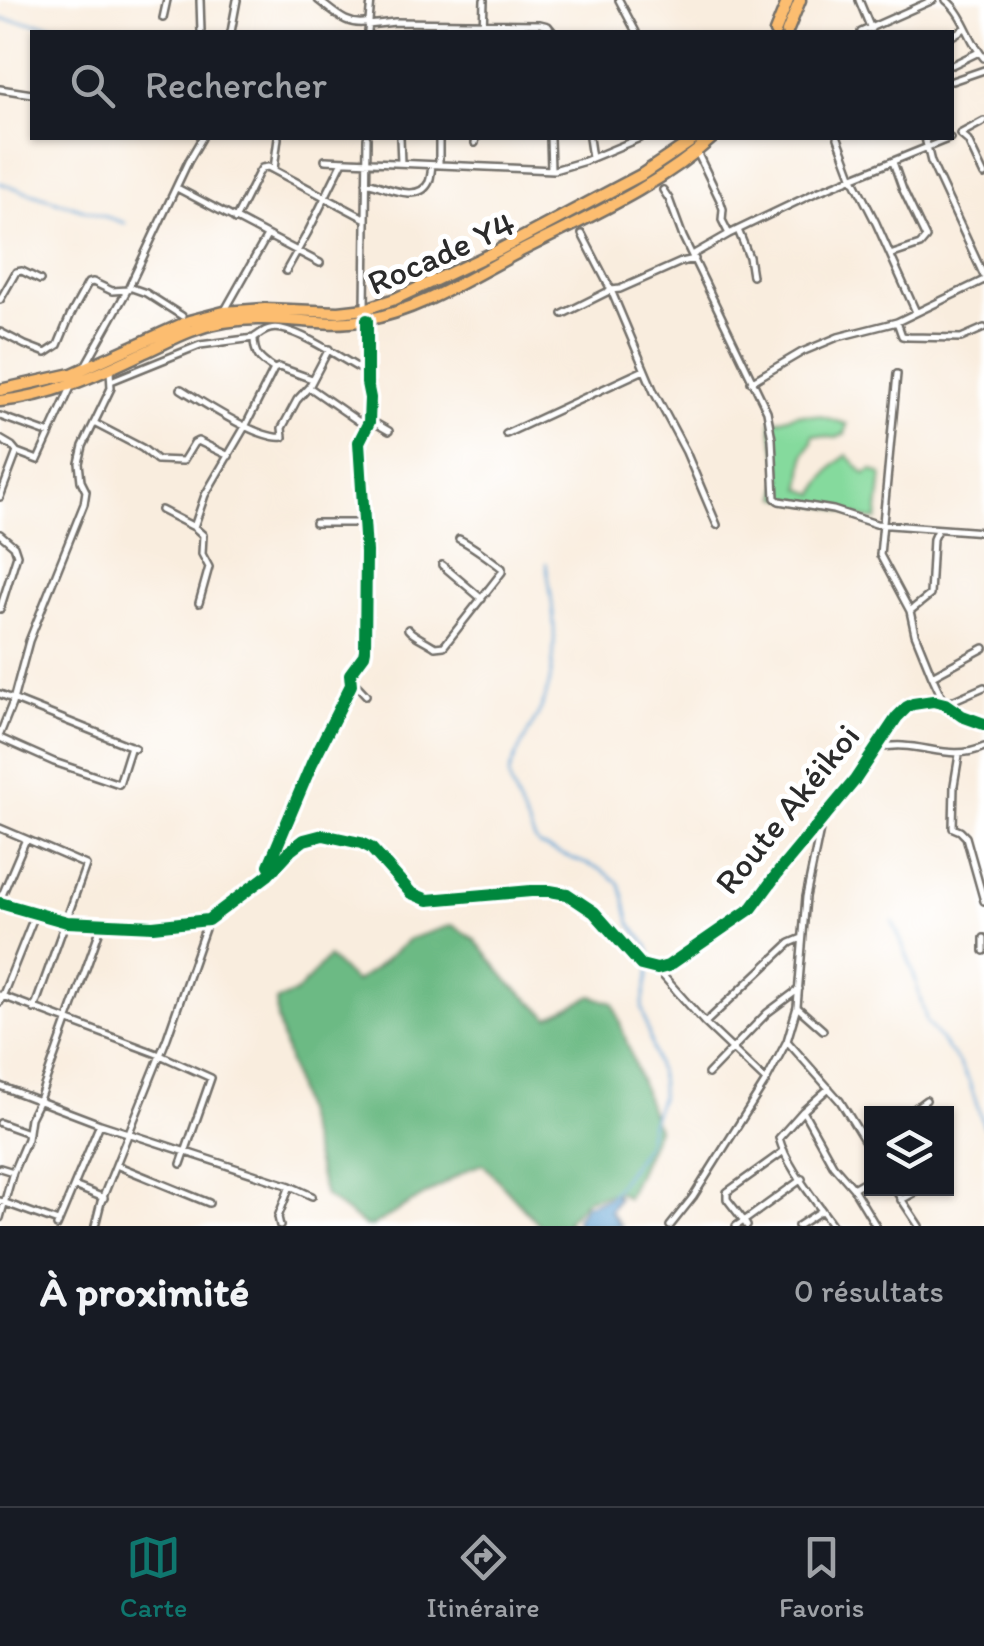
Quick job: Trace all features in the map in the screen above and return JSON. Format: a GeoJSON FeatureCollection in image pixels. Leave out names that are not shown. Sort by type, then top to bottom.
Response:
{"type":"FeatureCollection","features":[{"type":"Feature","properties":{"kind":"highway"},"geometry":{"type":"LineString","coordinates":[[777,30],[788,0]]}},
{"type":"Feature","properties":{"kind":"highway"},"geometry":{"type":"LineString","coordinates":[[788,30],[800,0]]}},
{"type":"Feature","properties":{"kind":"highway","name":"Rocade Y4"},"geometry":{"type":"LineString","coordinates":[[0,390],[84,368],[189,321],[224,312],[366,314],[641,175],[693,140]]}},
{"type":"Feature","properties":{"kind":"highway","name":"Rocade Y4"},"geometry":{"type":"LineString","coordinates":[[0,401],[110,375],[191,331],[228,322],[260,318],[314,324],[399,311],[646,185],[710,140]]}},
{"type":"Feature","properties":{"kind":"street"},"geometry":{"type":"LineString","coordinates":[[163,18],[166,0]]}},
{"type":"Feature","properties":{"kind":"street"},"geometry":{"type":"LineString","coordinates":[[200,0],[200,30]]}},
{"type":"Feature","properties":{"kind":"street"},"geometry":{"type":"LineString","coordinates":[[230,30],[237,0]]}},
{"type":"Feature","properties":{"kind":"street"},"geometry":{"type":"LineString","coordinates":[[318,0],[350,22],[368,27],[395,22],[440,22],[540,24],[551,30]]}},
{"type":"Feature","properties":{"kind":"street"},"geometry":{"type":"LineString","coordinates":[[368,27],[371,0]]}},
{"type":"Feature","properties":{"kind":"street"},"geometry":{"type":"LineString","coordinates":[[483,30],[484,0]]}},
{"type":"Feature","properties":{"kind":"street"},"geometry":{"type":"LineString","coordinates":[[618,0],[635,30]]}},
{"type":"Feature","properties":{"kind":"street"},"geometry":{"type":"LineString","coordinates":[[859,0],[874,30],[934,0]]}},
{"type":"Feature","properties":{"kind":"street"},"geometry":{"type":"LineString","coordinates":[[946,0],[958,9],[981,55],[954,63]]}},
{"type":"Feature","properties":{"kind":"street"},"geometry":{"type":"LineString","coordinates":[[440,22],[440,30]]}},
{"type":"Feature","properties":{"kind":"street"},"geometry":{"type":"LineString","coordinates":[[954,35],[966,28]]}},
{"type":"Feature","properties":{"kind":"street"},"geometry":{"type":"LineString","coordinates":[[954,80],[984,70]]}},
{"type":"Feature","properties":{"kind":"street"},"geometry":{"type":"LineString","coordinates":[[0,89],[30,94]]}},
{"type":"Feature","properties":{"kind":"street"},"geometry":{"type":"LineString","coordinates":[[954,136],[984,121]]}},
{"type":"Feature","properties":{"kind":"street"},"geometry":{"type":"LineString","coordinates":[[960,134],[983,171]]}},
{"type":"Feature","properties":{"kind":"street"},"geometry":{"type":"LineString","coordinates":[[84,368],[128,289],[201,140]]}},
{"type":"Feature","properties":{"kind":"street"},"geometry":{"type":"LineString","coordinates":[[274,170],[278,140]]}},
{"type":"Feature","properties":{"kind":"street"},"geometry":{"type":"LineString","coordinates":[[263,879],[350,685],[349,677],[364,656],[364,523],[359,442],[369,422],[366,140]]}},
{"type":"Feature","properties":{"kind":"street"},"geometry":{"type":"LineString","coordinates":[[400,140],[401,164]]}},
{"type":"Feature","properties":{"kind":"street"},"geometry":{"type":"LineString","coordinates":[[366,182],[398,192],[418,191],[429,182],[439,140]]}},
{"type":"Feature","properties":{"kind":"street"},"geometry":{"type":"LineString","coordinates":[[550,140],[550,170]]}},
{"type":"Feature","properties":{"kind":"street"},"geometry":{"type":"LineString","coordinates":[[589,140],[592,158]]}},
{"type":"Feature","properties":{"kind":"street"},"geometry":{"type":"LineString","coordinates":[[325,160],[550,170],[635,140]]}},
{"type":"Feature","properties":{"kind":"street"},"geometry":{"type":"LineString","coordinates":[[839,140],[916,313]]}},
{"type":"Feature","properties":{"kind":"street"},"geometry":{"type":"LineString","coordinates":[[563,314],[694,257],[729,234],[816,192],[893,162],[926,141],[929,156],[984,278],[897,322],[844,335],[802,352],[751,382]]}},
{"type":"Feature","properties":{"kind":"street"},"geometry":{"type":"LineString","coordinates":[[697,152],[720,200],[722,220],[729,234]]}},
{"type":"Feature","properties":{"kind":"street"},"geometry":{"type":"LineString","coordinates":[[286,271],[344,161]]}},
{"type":"Feature","properties":{"kind":"street"},"geometry":{"type":"LineString","coordinates":[[891,255],[920,245],[926,238],[893,162]]}},
{"type":"Feature","properties":{"kind":"street"},"geometry":{"type":"LineString","coordinates":[[236,220],[262,168],[274,170],[366,219]]}},
{"type":"Feature","properties":{"kind":"street"},"geometry":{"type":"LineString","coordinates":[[177,188],[320,264]]}},
{"type":"Feature","properties":{"kind":"street"},"geometry":{"type":"LineString","coordinates":[[663,190],[767,411],[775,498],[884,526],[984,532]]}},
{"type":"Feature","properties":{"kind":"street"},"geometry":{"type":"LineString","coordinates":[[738,230],[752,276]]}},
{"type":"Feature","properties":{"kind":"street"},"geometry":{"type":"LineString","coordinates":[[582,234],[717,525]]}},
{"type":"Feature","properties":{"kind":"street"},"geometry":{"type":"LineString","coordinates":[[224,312],[267,236]]}},
{"type":"Feature","properties":{"kind":"street"},"geometry":{"type":"LineString","coordinates":[[0,300],[16,272],[40,280]]}},
{"type":"Feature","properties":{"kind":"street"},"geometry":{"type":"LineString","coordinates":[[0,332],[46,353],[58,345],[88,283],[93,282],[112,291],[146,293],[182,316]]}},
{"type":"Feature","properties":{"kind":"street"},"geometry":{"type":"LineString","coordinates":[[897,322],[902,336],[909,337],[961,338],[984,328]]}},
{"type":"Feature","properties":{"kind":"street"},"geometry":{"type":"LineString","coordinates":[[0,694],[13,700],[133,747],[120,784],[54,762],[0,736],[13,700],[30,641],[84,504],[86,492],[80,481],[79,464],[111,388],[110,375],[200,345],[254,338],[271,328],[282,328],[329,349],[368,373]]}},
{"type":"Feature","properties":{"kind":"street"},"geometry":{"type":"LineString","coordinates":[[254,338],[258,358],[274,369]]}},
{"type":"Feature","properties":{"kind":"street"},"geometry":{"type":"LineString","coordinates":[[180,390],[272,438],[283,437],[282,428],[329,349]]}},
{"type":"Feature","properties":{"kind":"street"},"geometry":{"type":"LineString","coordinates":[[194,527],[204,496],[274,369],[312,378]]}},
{"type":"Feature","properties":{"kind":"street"},"geometry":{"type":"LineString","coordinates":[[506,434],[644,370]]}},
{"type":"Feature","properties":{"kind":"street"},"geometry":{"type":"LineString","coordinates":[[896,374],[880,555],[910,611],[945,704],[984,724]]}},
{"type":"Feature","properties":{"kind":"street"},"geometry":{"type":"LineString","coordinates":[[0,439],[16,452],[38,460],[72,385]]}},
{"type":"Feature","properties":{"kind":"street"},"geometry":{"type":"LineString","coordinates":[[308,386],[358,421],[376,423],[389,431]]}},
{"type":"Feature","properties":{"kind":"street"},"geometry":{"type":"LineString","coordinates":[[0,416],[50,434]]}},
{"type":"Feature","properties":{"kind":"street"},"geometry":{"type":"LineString","coordinates":[[94,424],[164,462],[183,461],[198,441],[229,456]]}},
{"type":"Feature","properties":{"kind":"street"},"geometry":{"type":"LineString","coordinates":[[0,496],[16,452]]}},
{"type":"Feature","properties":{"kind":"street"},"geometry":{"type":"LineString","coordinates":[[161,510],[203,535],[202,554],[209,567],[199,603]]}},
{"type":"Feature","properties":{"kind":"street"},"geometry":{"type":"LineString","coordinates":[[314,522],[364,523]]}},
{"type":"Feature","properties":{"kind":"street"},"geometry":{"type":"LineString","coordinates":[[910,611],[930,595],[937,530]]}},
{"type":"Feature","properties":{"kind":"street"},"geometry":{"type":"LineString","coordinates":[[0,534],[17,551],[0,609]]}},
{"type":"Feature","properties":{"kind":"street"},"geometry":{"type":"LineString","coordinates":[[408,629],[435,647],[444,646],[503,569],[459,539]]}},
{"type":"Feature","properties":{"kind":"street"},"geometry":{"type":"LineString","coordinates":[[442,565],[482,599]]}},
{"type":"Feature","properties":{"kind":"street"},"geometry":{"type":"LineString","coordinates":[[0,578],[10,582]]}},
{"type":"Feature","properties":{"kind":"street"},"geometry":{"type":"LineString","coordinates":[[932,676],[984,648]]}},
{"type":"Feature","properties":{"kind":"street"},"geometry":{"type":"LineString","coordinates":[[349,677],[366,695]]}},
{"type":"Feature","properties":{"kind":"street","name":"Route Akéikoi"},"geometry":{"type":"LineString","coordinates":[[658,969],[700,946],[752,908],[907,707],[928,700],[945,704],[984,687]]}},
{"type":"Feature","properties":{"kind":"street"},"geometry":{"type":"LineString","coordinates":[[876,749],[906,745],[959,754],[984,747]]}},
{"type":"Feature","properties":{"kind":"street"},"geometry":{"type":"LineString","coordinates":[[959,754],[953,828],[966,837],[984,901]]}},
{"type":"Feature","properties":{"kind":"street"},"geometry":{"type":"LineString","coordinates":[[670,1226],[679,1223],[788,1041],[797,1007],[806,897],[822,822]]}},
{"type":"Feature","properties":{"kind":"street"},"geometry":{"type":"LineString","coordinates":[[0,828],[86,865],[34,1009]]}},
{"type":"Feature","properties":{"kind":"street"},"geometry":{"type":"LineString","coordinates":[[26,838],[0,902],[66,922],[153,926],[208,920],[263,879],[304,840],[323,835],[372,848],[405,888],[419,898],[532,891],[567,894],[594,912],[636,961],[649,969],[658,969],[705,1024],[766,1081]]}},
{"type":"Feature","properties":{"kind":"street"},"geometry":{"type":"LineString","coordinates":[[36,912],[1,998],[160,1054],[212,1078],[181,1164]]}},
{"type":"Feature","properties":{"kind":"street"},"geometry":{"type":"LineString","coordinates":[[96,1226],[208,920]]}},
{"type":"Feature","properties":{"kind":"street"},"geometry":{"type":"LineString","coordinates":[[0,1218],[30,1118],[102,924]]}},
{"type":"Feature","properties":{"kind":"street"},"geometry":{"type":"LineString","coordinates":[[705,1024],[790,943],[802,938]]}},
{"type":"Feature","properties":{"kind":"street"},"geometry":{"type":"LineString","coordinates":[[984,938],[984,950]]}},
{"type":"Feature","properties":{"kind":"street"},"geometry":{"type":"LineString","coordinates":[[708,1074],[767,1013],[799,989]]}},
{"type":"Feature","properties":{"kind":"street"},"geometry":{"type":"LineString","coordinates":[[797,1007],[824,1030]]}},
{"type":"Feature","properties":{"kind":"street"},"geometry":{"type":"LineString","coordinates":[[788,1041],[840,1101],[864,1142]]}},
{"type":"Feature","properties":{"kind":"street"},"geometry":{"type":"LineString","coordinates":[[0,1086],[312,1196]]}},
{"type":"Feature","properties":{"kind":"street"},"geometry":{"type":"LineString","coordinates":[[829,1088],[781,1133],[780,1142],[833,1226]]}},
{"type":"Feature","properties":{"kind":"street"},"geometry":{"type":"LineString","coordinates":[[918,1106],[926,1100]]}},
{"type":"Feature","properties":{"kind":"street"},"geometry":{"type":"LineString","coordinates":[[803,1111],[833,1165],[853,1188],[876,1226]]}},
{"type":"Feature","properties":{"kind":"street"},"geometry":{"type":"LineString","coordinates":[[0,1123],[28,1133]]}},
{"type":"Feature","properties":{"kind":"street"},"geometry":{"type":"LineString","coordinates":[[3,1202],[58,1224],[100,1124]]}},
{"type":"Feature","properties":{"kind":"street"},"geometry":{"type":"LineString","coordinates":[[745,1224],[727,1199],[727,1192],[784,1151]]}},
{"type":"Feature","properties":{"kind":"street"},"geometry":{"type":"LineString","coordinates":[[116,1165],[209,1203]]}},
{"type":"Feature","properties":{"kind":"street"},"geometry":{"type":"LineString","coordinates":[[0,1168],[12,1172]]}},
{"type":"Feature","properties":{"kind":"street"},"geometry":{"type":"LineString","coordinates":[[736,1226],[745,1224],[802,1179]]}},
{"type":"Feature","properties":{"kind":"street"},"geometry":{"type":"LineString","coordinates":[[853,1188],[864,1182]]}},
{"type":"Feature","properties":{"kind":"street"},"geometry":{"type":"LineString","coordinates":[[74,1186],[104,1198]]}},
{"type":"Feature","properties":{"kind":"street"},"geometry":{"type":"LineString","coordinates":[[280,1226],[278,1217],[290,1186]]}},
{"type":"Feature","properties":{"kind":"street"},"geometry":{"type":"LineString","coordinates":[[899,1196],[920,1226]]}},
{"type":"Feature","properties":{"kind":"street"},"geometry":{"type":"LineString","coordinates":[[902,1200],[909,1196]]}},
{"type":"Feature","properties":{"kind":"street"},"geometry":{"type":"LineString","coordinates":[[798,1226],[821,1211]]}},
{"type":"Feature","properties":{"kind":"green space"},"geometry":{"type":"Polygon","coordinates":[[[798,414],[847,424],[845,434],[836,438],[813,435],[805,453],[801,489],[816,494],[829,472],[847,455],[865,474],[872,470],[882,475],[877,520],[778,497],[781,469],[771,422],[798,414]]]}},
{"type":"Feature","properties":{"kind":"green space"},"geometry":{"type":"Polygon","coordinates":[[[452,925],[474,939],[509,982],[549,1017],[592,996],[613,1003],[657,1129],[627,1198],[619,1192],[587,1199],[567,1221],[570,1226],[540,1226],[483,1164],[372,1226],[365,1226],[325,1196],[277,1019],[276,1001],[297,992],[328,957],[355,982],[409,939],[452,925]]]}},
{"type":"Feature","properties":{"kind":"water"},"geometry":{"type":"Polygon","coordinates":[[[616,1195],[610,1211],[621,1226],[577,1226],[576,1218],[585,1205],[616,1195]]]}},
{"type":"Feature","properties":{"kind":"waterway"},"geometry":{"type":"LineString","coordinates":[[0,19],[91,30]]}},
{"type":"Feature","properties":{"kind":"waterway"},"geometry":{"type":"LineString","coordinates":[[0,183],[125,223]]}},
{"type":"Feature","properties":{"kind":"waterway"},"geometry":{"type":"LineString","coordinates":[[546,563],[553,614],[553,665],[545,699],[514,761],[510,782],[540,846],[602,870],[619,883],[630,923],[652,957],[642,1007],[661,1096],[646,1144],[610,1197]]}},
{"type":"Feature","properties":{"kind":"waterway"},"geometry":{"type":"LineString","coordinates":[[893,922],[912,968],[927,1023],[969,1081],[984,1127]]}},
{"type":"Feature","properties":{"kind":"cycle path"},"geometry":{"type":"LineString","coordinates":[[269,865],[312,763],[351,685],[350,674],[365,650],[366,552],[359,442],[369,422],[367,320]]}},
{"type":"Feature","properties":{"kind":"cycle path"},"geometry":{"type":"LineString","coordinates":[[0,903],[67,922],[153,926],[208,920],[268,875],[304,840],[323,835],[371,848],[411,893],[428,900],[531,891],[567,894],[594,912],[641,965],[657,969],[668,966],[752,908],[855,780],[907,707],[933,701],[984,724]]}}]}
